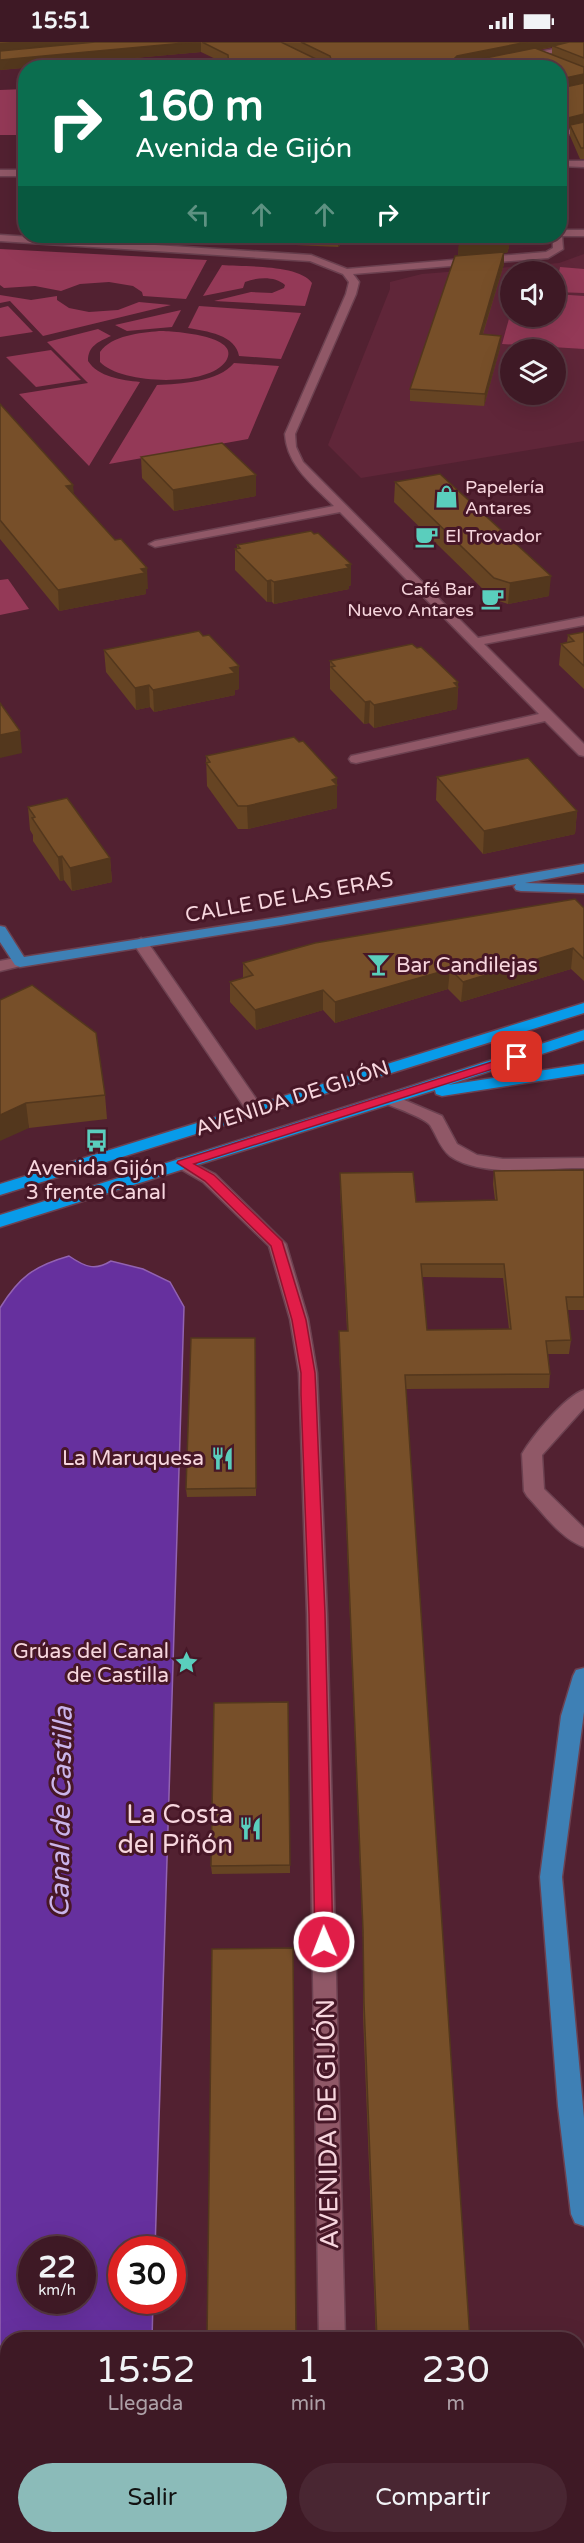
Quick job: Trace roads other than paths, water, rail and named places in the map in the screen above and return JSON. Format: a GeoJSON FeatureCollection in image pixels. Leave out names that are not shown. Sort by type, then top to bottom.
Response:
{"type":"FeatureCollection","features":[{"type":"Feature","properties":{"kind":"highway","name":"AVENIDA DE GIJÓN"},"geometry":{"type":"LineString","coordinates":[[0,1190],[584,1008]]}},
{"type":"Feature","properties":{"kind":"highway","name":"AVENIDA DE GIJÓN"},"geometry":{"type":"LineString","coordinates":[[0,1221],[390,1099],[584,1035]]}},
{"type":"Feature","properties":{"kind":"highway"},"geometry":{"type":"LineString","coordinates":[[390,1099],[583,1070]]}},
{"type":"Feature","properties":{"kind":"main road","name":"CALLE DE LAS ERAS"},"geometry":{"type":"LineString","coordinates":[[20,962],[584,868]]}},
{"type":"Feature","properties":{"kind":"main road"},"geometry":{"type":"LineString","coordinates":[[453,890],[554,886],[584,889]]}},
{"type":"Feature","properties":{"kind":"main road"},"geometry":{"type":"LineString","coordinates":[[0,930],[20,962]]}},
{"type":"Feature","properties":{"kind":"main road"},"geometry":{"type":"LineString","coordinates":[[584,1676],[572,1716],[551,1877],[570,2106],[584,2214]]}},
{"type":"Feature","properties":{"kind":"street"},"geometry":{"type":"LineString","coordinates":[[534,44],[564,49]]}},
{"type":"Feature","properties":{"kind":"street"},"geometry":{"type":"LineString","coordinates":[[516,57],[584,45]]}},
{"type":"Feature","properties":{"kind":"street"},"geometry":{"type":"LineString","coordinates":[[535,54],[550,60]]}},
{"type":"Feature","properties":{"kind":"street"},"geometry":{"type":"LineString","coordinates":[[567,133],[584,129]]}},
{"type":"Feature","properties":{"kind":"street"},"geometry":{"type":"LineString","coordinates":[[567,164],[584,164]]}},
{"type":"Feature","properties":{"kind":"street"},"geometry":{"type":"LineString","coordinates":[[0,173],[18,173]]}},
{"type":"Feature","properties":{"kind":"street"},"geometry":{"type":"LineString","coordinates":[[567,234],[584,233]]}},
{"type":"Feature","properties":{"kind":"street"},"geometry":{"type":"LineString","coordinates":[[0,238],[18,239]]}},
{"type":"Feature","properties":{"kind":"street"},"geometry":{"type":"LineString","coordinates":[[78,243],[311,258],[346,272],[548,255],[558,249],[558,243]]}},
{"type":"Feature","properties":{"kind":"street"},"geometry":{"type":"LineString","coordinates":[[346,272],[354,282],[351,294],[290,434],[291,447],[298,463],[584,752]]}},
{"type":"Feature","properties":{"kind":"street"},"geometry":{"type":"LineString","coordinates":[[155,544],[343,508]]}},
{"type":"Feature","properties":{"kind":"street"},"geometry":{"type":"LineString","coordinates":[[475,642],[584,621]]}},
{"type":"Feature","properties":{"kind":"street"},"geometry":{"type":"LineString","coordinates":[[356,759],[548,716]]}},
{"type":"Feature","properties":{"kind":"street"},"geometry":{"type":"LineString","coordinates":[[141,943],[255,1110]]}},
{"type":"Feature","properties":{"kind":"street","name":"CALLE DE LAS ERAS"},"geometry":{"type":"LineString","coordinates":[[0,966],[20,962]]}},
{"type":"Feature","properties":{"kind":"street","name":"AVENIDA DE GIJÓN"},"geometry":{"type":"LineString","coordinates":[[390,1099],[436,1120],[444,1139],[458,1154],[489,1164],[564,1161],[584,1163]]}},
{"type":"Feature","properties":{"kind":"street","name":"AVENIDA DE GIJÓN"},"geometry":{"type":"LineString","coordinates":[[183,1163],[209,1178],[277,1244],[299,1320],[308,1373],[317,1614],[332,2332]]}},
{"type":"Feature","properties":{"kind":"street"},"geometry":{"type":"LineString","coordinates":[[584,1397],[568,1410],[532,1454],[534,1491],[562,1521],[584,1539]]}},
{"type":"Feature","properties":{"kind":"street"},"geometry":{"type":"LineString","coordinates":[[566,1756],[584,1725]]}},
{"type":"Feature","properties":{"kind":"water","name":"Canal de Castilla"},"geometry":{"type":"Polygon","coordinates":[[[69,1256],[80,1263],[95,1267],[111,1261],[143,1269],[170,1282],[184,1307],[155,2236],[108,2236],[108,2314],[153,2314],[152,2332],[0,2332],[0,1308],[14,1288],[28,1274],[69,1256]]]}},
{"type":"Feature","properties":{"kind":"place","name":"Papelería Antares"},"geometry":{"type":"Point","coordinates":[447,497]}},
{"type":"Feature","properties":{"kind":"place","name":"El Trovador"},"geometry":{"type":"Point","coordinates":[427,536]}},
{"type":"Feature","properties":{"kind":"place","name":"Café Bar Nuevo Antares"},"geometry":{"type":"Point","coordinates":[492,599]}},
{"type":"Feature","properties":{"kind":"place","name":"Bar Candilejas"},"geometry":{"type":"Point","coordinates":[378,965]}},
{"type":"Feature","properties":{"kind":"place","name":"Avenida Gijón 3 frente Canal"},"geometry":{"type":"Point","coordinates":[96,1140]}},
{"type":"Feature","properties":{"kind":"place","name":"La Maruquesa"},"geometry":{"type":"Point","coordinates":[222,1458]}},
{"type":"Feature","properties":{"kind":"place","name":"Grúas del Canal de Castilla"},"geometry":{"type":"Point","coordinates":[187,1663]}},
{"type":"Feature","properties":{"kind":"place","name":"La Costa del Piñón"},"geometry":{"type":"Point","coordinates":[251,1829]}}]}
